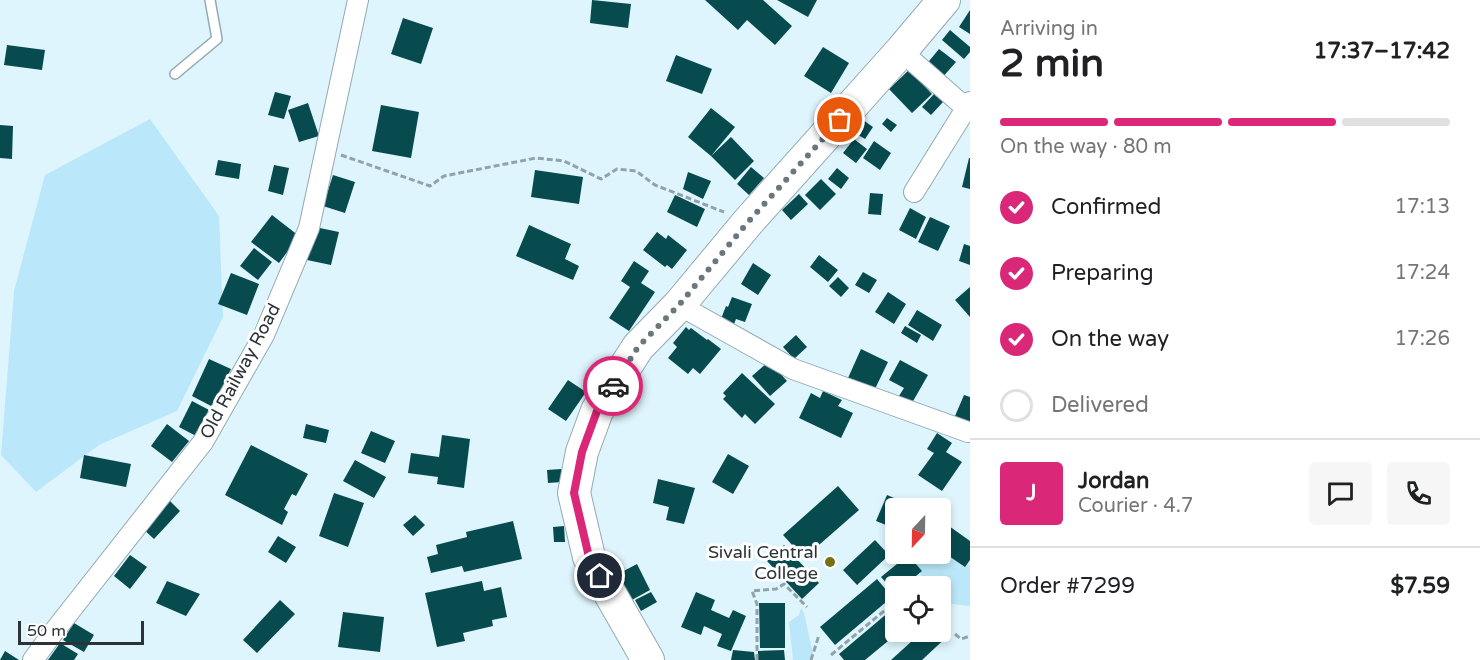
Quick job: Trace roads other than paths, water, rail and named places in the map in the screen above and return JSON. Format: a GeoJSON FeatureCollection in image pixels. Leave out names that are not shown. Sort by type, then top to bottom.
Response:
{"type":"FeatureCollection","features":[{"type":"Feature","properties":{"kind":"highway"},"geometry":{"type":"LineString","coordinates":[[648,660],[589,557],[574,493],[582,452],[597,411],[638,347],[679,305],[748,222],[944,0]]}},
{"type":"Feature","properties":{"kind":"street","name":"Old Railway Road"},"geometry":{"type":"LineString","coordinates":[[33,660],[203,442],[264,335],[309,228],[358,0]]}},
{"type":"Feature","properties":{"kind":"street"},"geometry":{"type":"LineString","coordinates":[[901,51],[968,105],[914,192]]}},
{"type":"Feature","properties":{"kind":"street"},"geometry":{"type":"LineString","coordinates":[[679,305],[793,369],[968,432]]}},
{"type":"Feature","properties":{"kind":"lane"},"geometry":{"type":"LineString","coordinates":[[175,74],[217,39],[210,0]]}},
{"type":"Feature","properties":{"kind":"place","name":"Sivali Central College"},"geometry":{"type":"Point","coordinates":[830,562]}}]}
